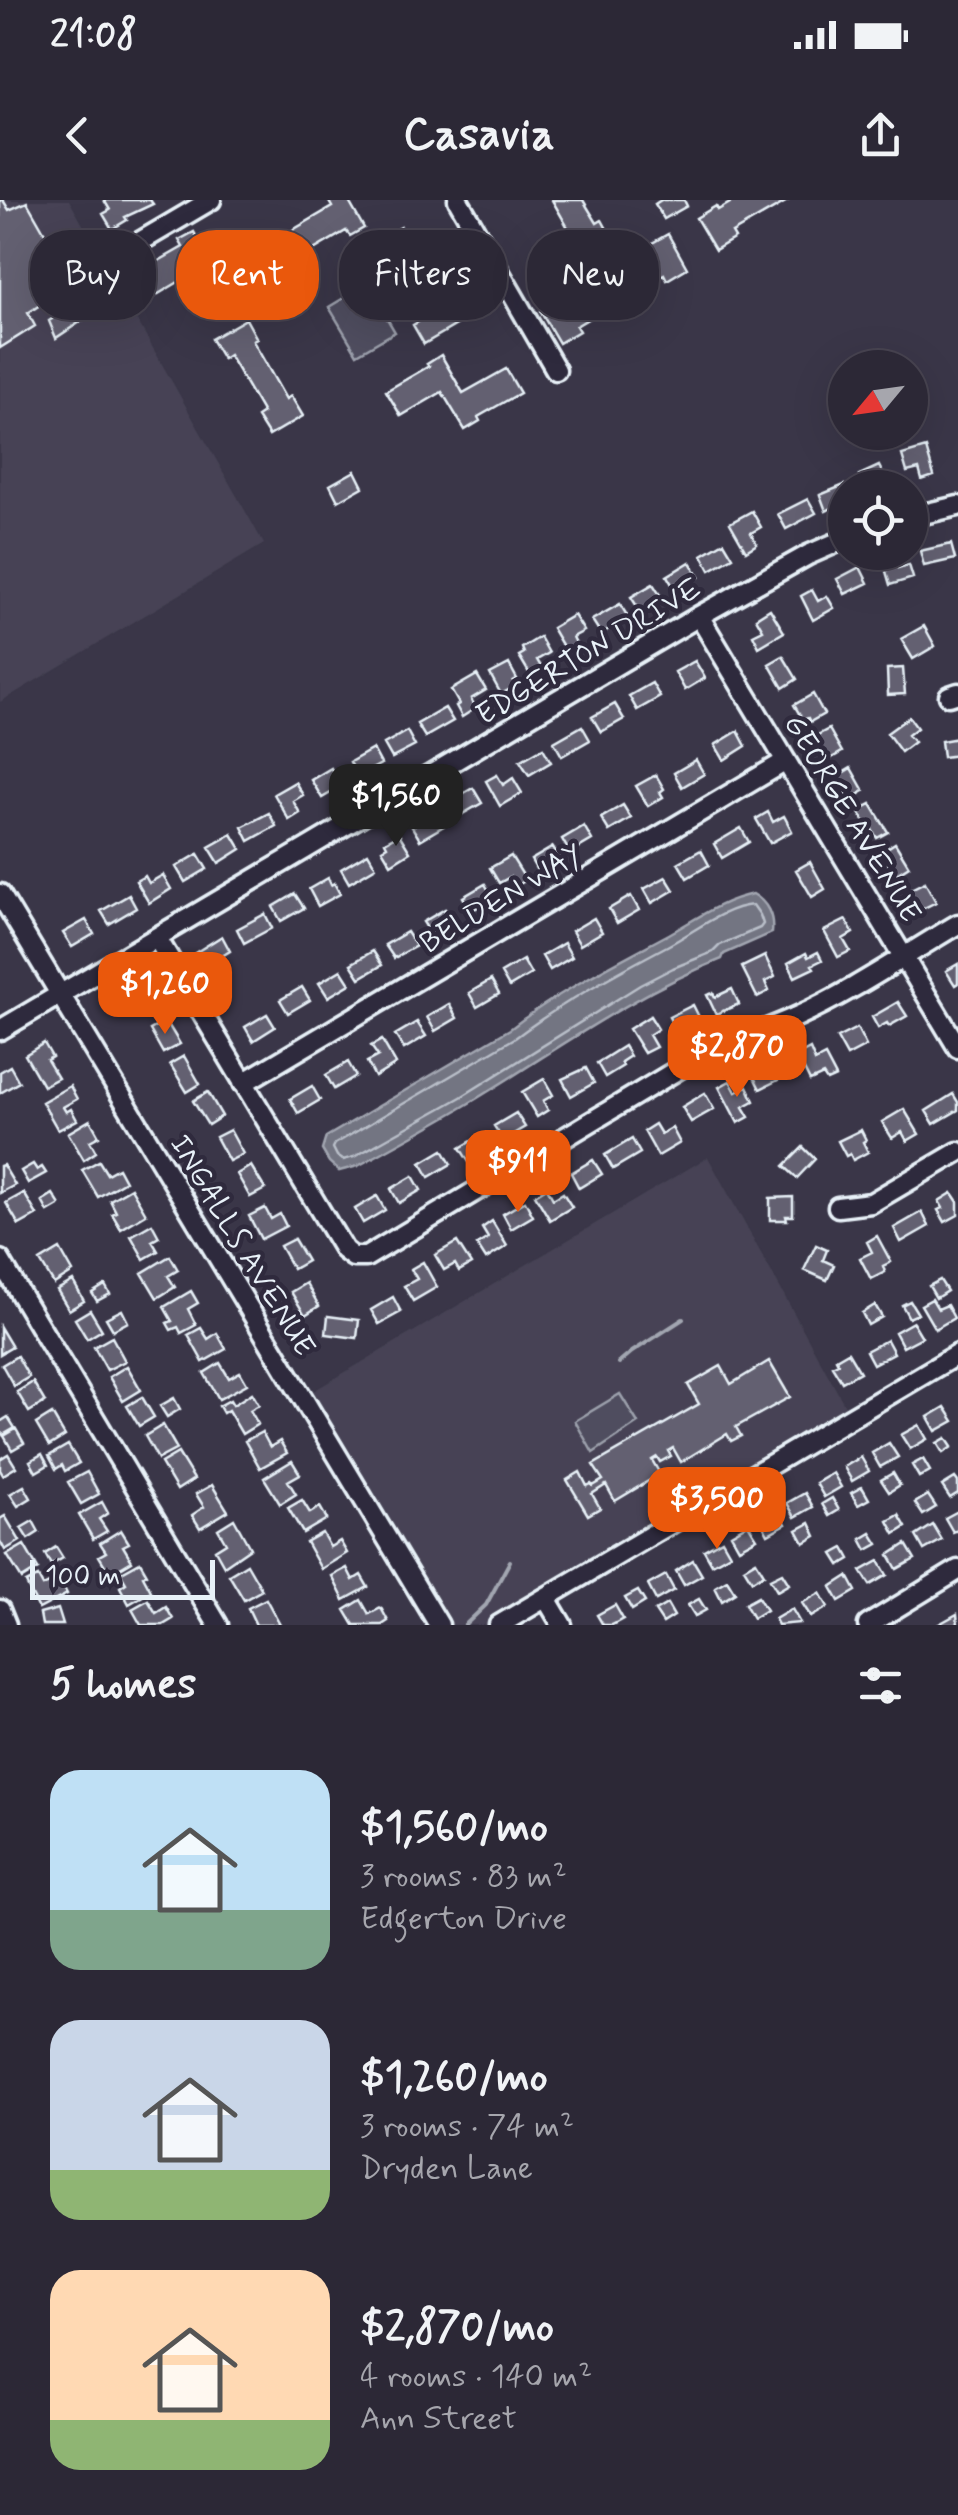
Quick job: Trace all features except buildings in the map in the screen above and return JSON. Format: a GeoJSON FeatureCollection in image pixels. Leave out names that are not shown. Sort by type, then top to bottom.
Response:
{"type":"FeatureCollection","features":[{"type":"Feature","properties":{"kind":"street"},"geometry":{"type":"LineString","coordinates":[[156,232],[211,200]]}},
{"type":"Feature","properties":{"kind":"street"},"geometry":{"type":"LineString","coordinates":[[458,200],[556,370]]}},
{"type":"Feature","properties":{"kind":"street"},"geometry":{"type":"LineString","coordinates":[[928,514],[958,506]]}},
{"type":"Feature","properties":{"kind":"street","name":"EDGERTON DRIVE"},"geometry":{"type":"LineString","coordinates":[[0,1030],[699,616],[828,546]]}},
{"type":"Feature","properties":{"kind":"street","name":"GEORGE AVENUE"},"geometry":{"type":"LineString","coordinates":[[699,616],[958,1048]]}},
{"type":"Feature","properties":{"kind":"street","name":"BELDEN WAY"},"geometry":{"type":"LineString","coordinates":[[244,1082],[786,760]]}},
{"type":"Feature","properties":{"kind":"street","name":"INGALLS AVENUE"},"geometry":{"type":"LineString","coordinates":[[0,894],[438,1625]]}},
{"type":"Feature","properties":{"kind":"street"},"geometry":{"type":"LineString","coordinates":[[157,938],[344,1250],[366,1257],[702,1056],[794,1018],[958,924]]}},
{"type":"Feature","properties":{"kind":"street"},"geometry":{"type":"LineString","coordinates":[[838,1206],[871,1203],[958,1152]]}},
{"type":"Feature","properties":{"kind":"street"},"geometry":{"type":"LineString","coordinates":[[0,1260],[218,1625]]}},
{"type":"Feature","properties":{"kind":"street"},"geometry":{"type":"LineString","coordinates":[[499,1625],[958,1354]]}},
{"type":"Feature","properties":{"kind":"street"},"geometry":{"type":"LineString","coordinates":[[868,1625],[958,1570]]}},
{"type":"Feature","properties":{"kind":"street"},"geometry":{"type":"LineString","coordinates":[[546,1598],[562,1625]]}},
{"type":"Feature","properties":{"kind":"street"},"geometry":{"type":"LineString","coordinates":[[0,1610],[6,1625]]}},
{"type":"Feature","properties":{"kind":"shaded area"},"geometry":{"type":"Polygon","coordinates":[[[0,200],[69,200],[86,230],[30,230],[30,320],[137,320],[264,544],[0,702],[0,200]]]}},
{"type":"Feature","properties":{"kind":"shaded area"},"geometry":{"type":"Polygon","coordinates":[[[339,301],[339,320],[388,320],[395,332],[357,354],[329,307],[339,301]]]}},
{"type":"Feature","properties":{"kind":"shaded area"},"geometry":{"type":"Polygon","coordinates":[[[708,1157],[849,1413],[491,1625],[449,1625],[310,1393],[708,1157]]]}},
{"type":"Feature","properties":{"kind":"shaded area"},"geometry":{"type":"Polygon","coordinates":[[[620,1394],[638,1423],[593,1453],[575,1421],[620,1394]]]}},
{"type":"Feature","properties":{"kind":"water"},"geometry":{"type":"Polygon","coordinates":[[[753,894],[769,910],[772,933],[623,1008],[358,1166],[339,1171],[329,1162],[322,1150],[326,1137],[510,1029],[588,978],[710,911],[753,894]]]}},
{"type":"Feature","properties":{"kind":"waterway"},"geometry":{"type":"LineString","coordinates":[[619,1363],[683,1319]]}},
{"type":"Feature","properties":{"kind":"waterway"},"geometry":{"type":"LineString","coordinates":[[465,1625],[486,1605],[510,1561]]}}]}
